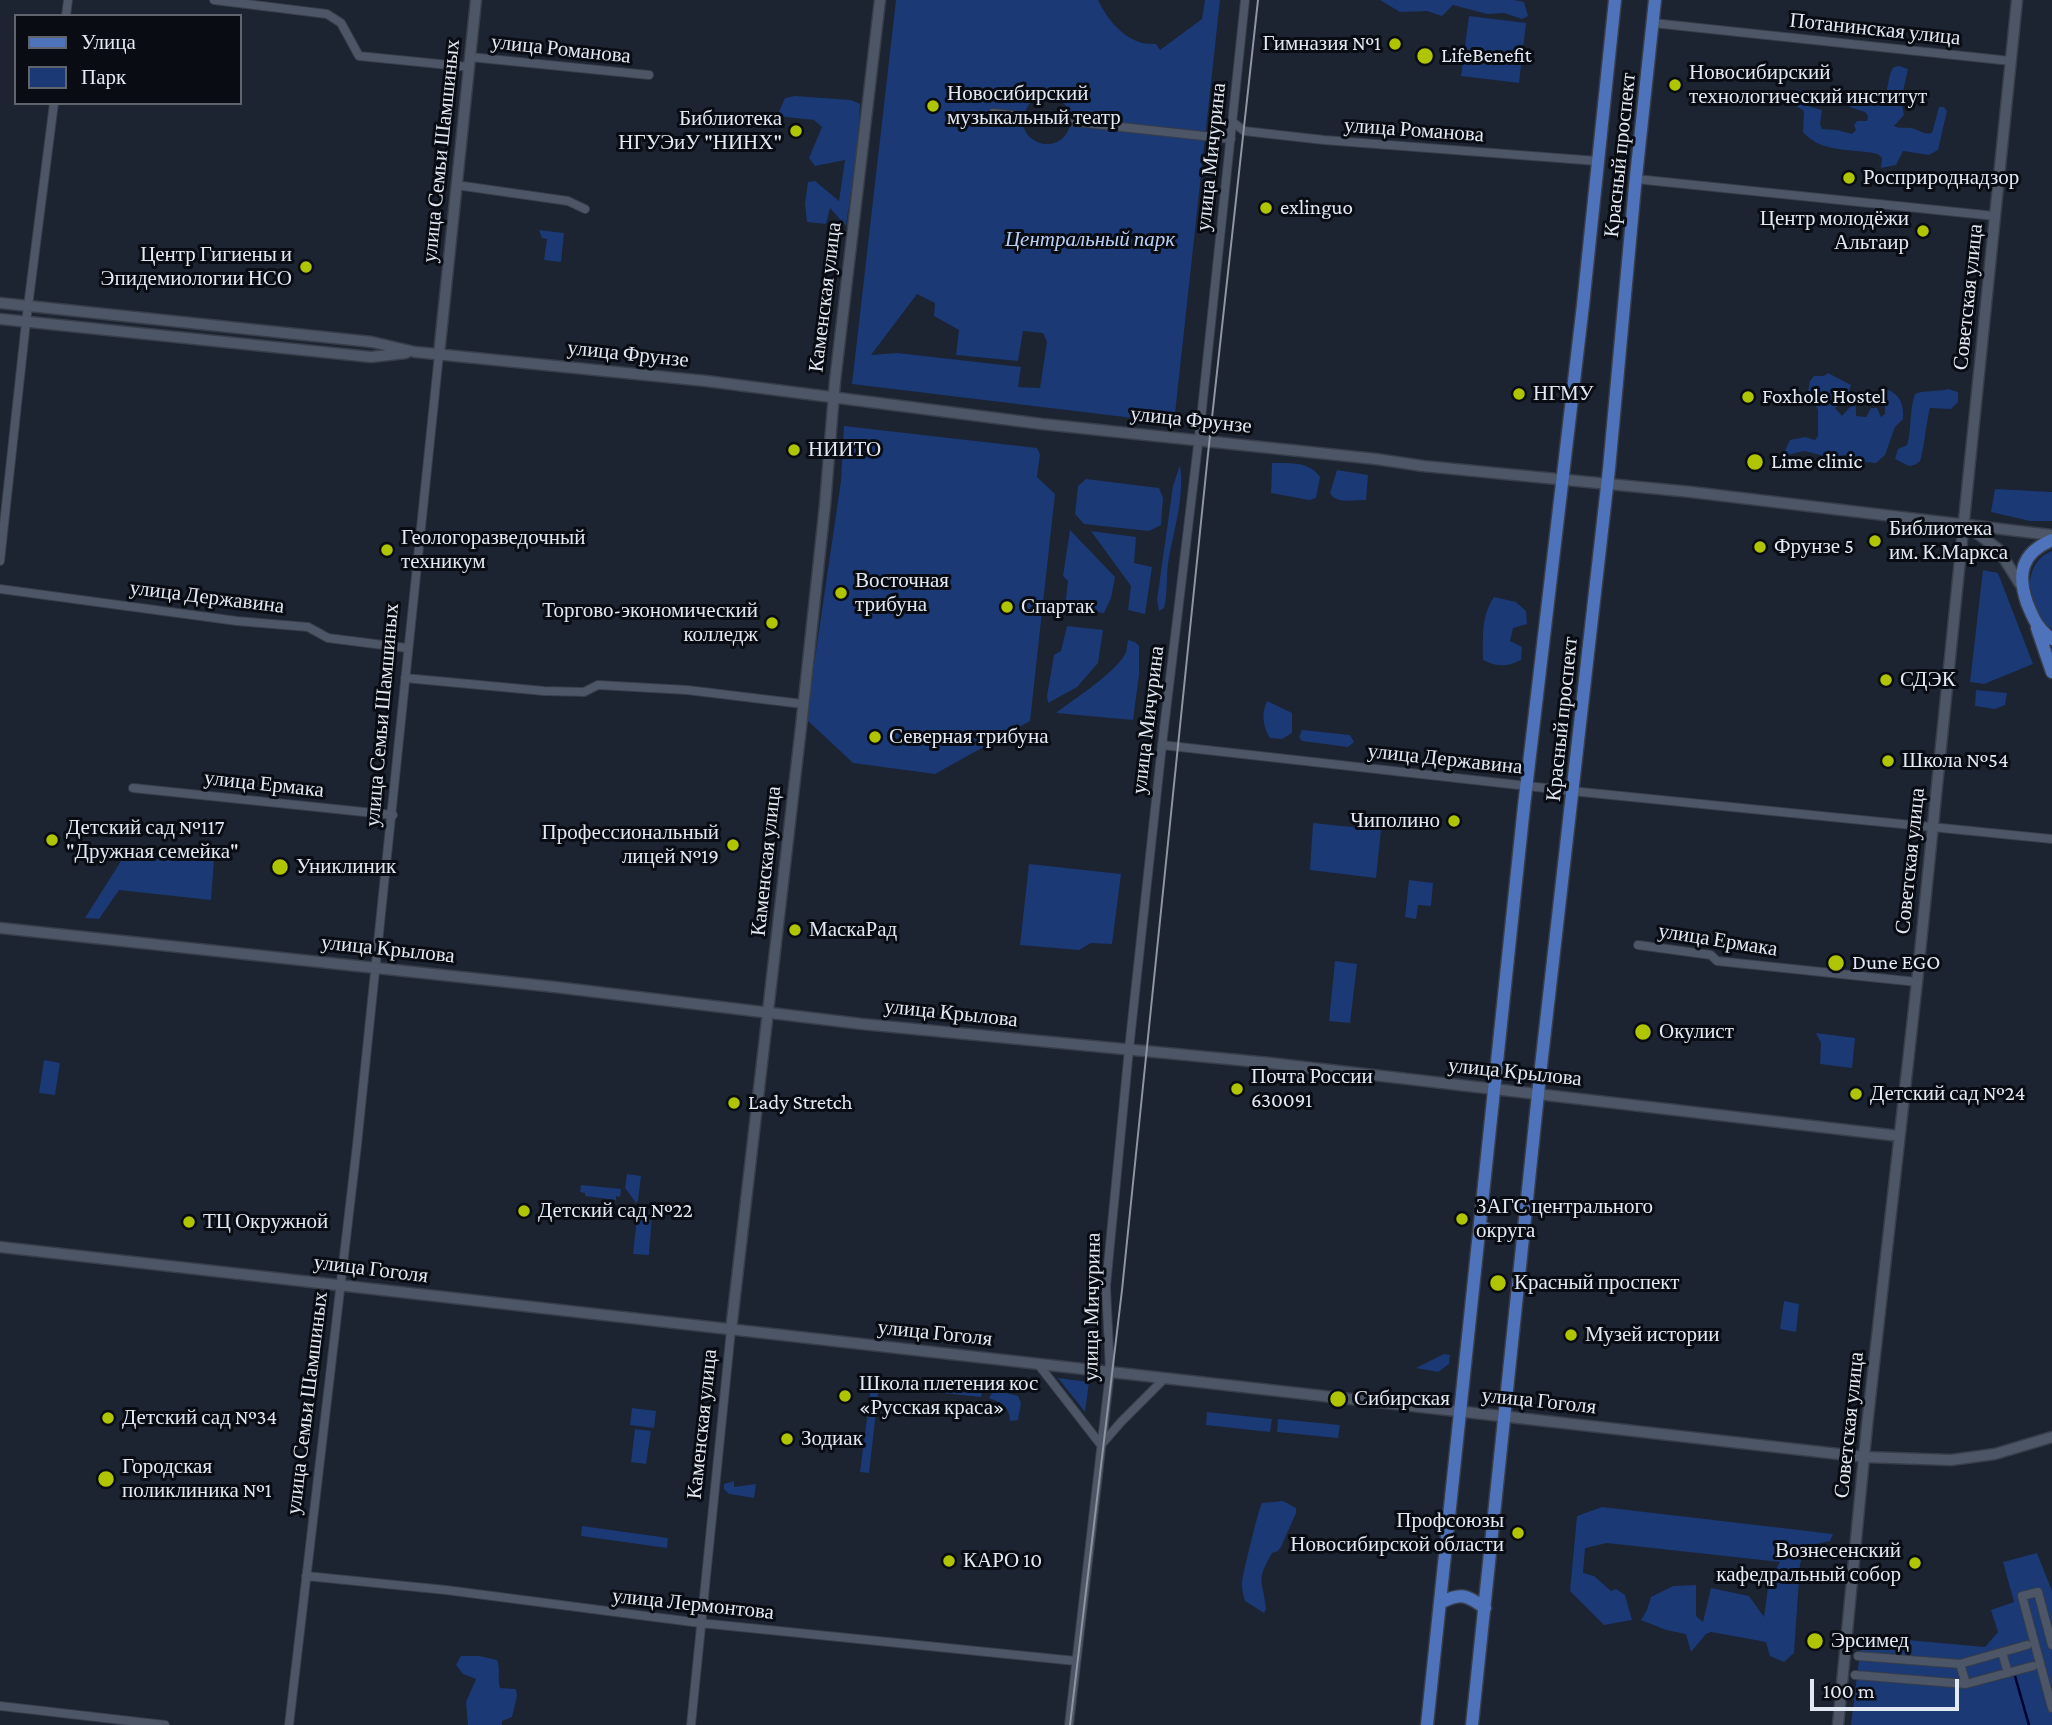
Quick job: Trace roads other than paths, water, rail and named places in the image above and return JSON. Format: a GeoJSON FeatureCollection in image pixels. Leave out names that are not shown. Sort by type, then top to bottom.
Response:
{"type":"FeatureCollection","features":[{"type":"Feature","properties":{"kind":"main road","name":"Красный проспект"},"geometry":{"type":"LineString","coordinates":[[1427,1725],[1526,785],[1615,0]]}},
{"type":"Feature","properties":{"kind":"main road","name":"Красный проспект"},"geometry":{"type":"LineString","coordinates":[[1472,1725],[1538,1093],[1607,484],[1655,0]]}},
{"type":"Feature","properties":{"kind":"main road"},"geometry":{"type":"LineString","coordinates":[[2052,538],[2029,558],[2020,584],[2052,672]]}},
{"type":"Feature","properties":{"kind":"main road"},"geometry":{"type":"LineString","coordinates":[[2033,618],[2038,627],[2052,639]]}},
{"type":"Feature","properties":{"kind":"main road"},"geometry":{"type":"LineString","coordinates":[[1481,1226],[1496,1235],[1510,1237],[1524,1230]]}},
{"type":"Feature","properties":{"kind":"main road"},"geometry":{"type":"LineString","coordinates":[[1440,1602],[1455,1595],[1470,1597],[1485,1608]]}},
{"type":"Feature","properties":{"kind":"street","name":"улица Романова"},"geometry":{"type":"LineString","coordinates":[[215,0],[327,14],[341,23],[359,56],[649,75]]}},
{"type":"Feature","properties":{"kind":"street","name":"улица Семьи Шамшиных"},"geometry":{"type":"LineString","coordinates":[[289,1725],[393,815],[407,648],[476,0]]}},
{"type":"Feature","properties":{"kind":"street","name":"Каменская улица"},"geometry":{"type":"LineString","coordinates":[[691,1725],[731,1330],[825,505],[833,397],[880,0]]}},
{"type":"Feature","properties":{"kind":"street","name":"улица Мичурина"},"geometry":{"type":"LineString","coordinates":[[1069,1725],[1110,1372],[1106,1286],[1129,1049],[1245,0]]}},
{"type":"Feature","properties":{"kind":"street","name":"Советская улица"},"geometry":{"type":"LineString","coordinates":[[1838,1725],[2017,0]]}},
{"type":"Feature","properties":{"kind":"street","name":"Потанинская улица"},"geometry":{"type":"LineString","coordinates":[[1653,23],[2011,61]]}},
{"type":"Feature","properties":{"kind":"street"},"geometry":{"type":"LineString","coordinates":[[0,561],[26,322],[54,105]]}},
{"type":"Feature","properties":{"kind":"street"},"geometry":{"type":"LineString","coordinates":[[993,113],[1231,139]]}},
{"type":"Feature","properties":{"kind":"street","name":"улица Романова"},"geometry":{"type":"LineString","coordinates":[[1233,122],[1244,131],[1311,139],[1597,161]]}},
{"type":"Feature","properties":{"kind":"street"},"geometry":{"type":"LineString","coordinates":[[1636,178],[1995,216]]}},
{"type":"Feature","properties":{"kind":"street"},"geometry":{"type":"LineString","coordinates":[[456,185],[568,201],[585,209]]}},
{"type":"Feature","properties":{"kind":"street","name":"улица Фрунзе"},"geometry":{"type":"LineString","coordinates":[[0,303],[372,342],[439,355],[690,379],[1042,424],[1964,523],[2052,538]]}},
{"type":"Feature","properties":{"kind":"street","name":"улица Фрунзе"},"geometry":{"type":"LineString","coordinates":[[0,319],[371,357],[415,352]]}},
{"type":"Feature","properties":{"kind":"street"},"geometry":{"type":"LineString","coordinates":[[1964,523],[1998,550],[2020,584]]}},
{"type":"Feature","properties":{"kind":"street","name":"улица Державина"},"geometry":{"type":"LineString","coordinates":[[0,589],[237,621],[308,627],[328,638],[407,648]]}},
{"type":"Feature","properties":{"kind":"street"},"geometry":{"type":"LineString","coordinates":[[405,678],[544,691],[584,692],[598,685],[674,689],[803,704]]}},
{"type":"Feature","properties":{"kind":"street","name":"улица Державина"},"geometry":{"type":"LineString","coordinates":[[1162,745],[1573,791],[2052,839]]}},
{"type":"Feature","properties":{"kind":"street","name":"улица Ермака"},"geometry":{"type":"LineString","coordinates":[[133,788],[393,815]]}},
{"type":"Feature","properties":{"kind":"street","name":"улица Крылова"},"geometry":{"type":"LineString","coordinates":[[0,928],[374,967],[862,1024],[1129,1049],[1538,1093],[1899,1136]]}},
{"type":"Feature","properties":{"kind":"street","name":"улица Ермака"},"geometry":{"type":"LineString","coordinates":[[1638,945],[1711,955],[1717,961],[1917,982]]}},
{"type":"Feature","properties":{"kind":"street","name":"улица Гоголя"},"geometry":{"type":"LineString","coordinates":[[0,1247],[1865,1457],[1951,1460],[1995,1454],[2052,1437]]}},
{"type":"Feature","properties":{"kind":"street","name":"улица Мичурина"},"geometry":{"type":"LineString","coordinates":[[1038,1364],[1101,1445]]}},
{"type":"Feature","properties":{"kind":"street"},"geometry":{"type":"LineString","coordinates":[[1101,1445],[1165,1378]]}},
{"type":"Feature","properties":{"kind":"street","name":"улица Лермонтова"},"geometry":{"type":"LineString","coordinates":[[306,1576],[446,1590],[700,1623],[1076,1661]]}},
{"type":"Feature","properties":{"kind":"street"},"geometry":{"type":"LineString","coordinates":[[2052,1646],[2038,1592],[2022,1596],[2052,1708]]}},
{"type":"Feature","properties":{"kind":"street"},"geometry":{"type":"LineString","coordinates":[[1858,1656],[1960,1664],[2027,1645]]}},
{"type":"Feature","properties":{"kind":"street"},"geometry":{"type":"LineString","coordinates":[[2002,1652],[2008,1672]]}},
{"type":"Feature","properties":{"kind":"street"},"geometry":{"type":"LineString","coordinates":[[1889,1678],[1890,1659]]}},
{"type":"Feature","properties":{"kind":"street"},"geometry":{"type":"LineString","coordinates":[[1928,1663],[1931,1682]]}},
{"type":"Feature","properties":{"kind":"street"},"geometry":{"type":"LineString","coordinates":[[1960,1664],[1966,1684]]}},
{"type":"Feature","properties":{"kind":"street"},"geometry":{"type":"LineString","coordinates":[[1855,1675],[1966,1684],[2033,1666]]}},
{"type":"Feature","properties":{"kind":"street"},"geometry":{"type":"LineString","coordinates":[[0,1706],[164,1725]]}},
{"type":"Feature","properties":{"kind":"waterway"},"geometry":{"type":"LineString","coordinates":[[2015,1676],[2029,1725]]}},
{"type":"Feature","properties":{"kind":"tram line"},"geometry":{"type":"LineString","coordinates":[[1070,1725],[1122,1290],[1208,454],[1258,0]]}},
{"type":"Feature","properties":{"kind":"place","name":"Гимназия №1"},"geometry":{"type":"Point","coordinates":[1395,44]}},
{"type":"Feature","properties":{"kind":"place","name":"LifeBenefit"},"geometry":{"type":"Point","coordinates":[1425,56]}},
{"type":"Feature","properties":{"kind":"place","name":"Новосибирский технологический институт"},"geometry":{"type":"Point","coordinates":[1675,85]}},
{"type":"Feature","properties":{"kind":"place","name":"Новосибирский музыкальный театр"},"geometry":{"type":"Point","coordinates":[933,106]}},
{"type":"Feature","properties":{"kind":"place","name":"Библиотека НГУЭиУ \"НИНХ\""},"geometry":{"type":"Point","coordinates":[796,131]}},
{"type":"Feature","properties":{"kind":"place","name":"Росприроднадзор"},"geometry":{"type":"Point","coordinates":[1849,178]}},
{"type":"Feature","properties":{"kind":"place","name":"exlinguo"},"geometry":{"type":"Point","coordinates":[1266,208]}},
{"type":"Feature","properties":{"kind":"place","name":"Центр молодёжи Альтаир"},"geometry":{"type":"Point","coordinates":[1923,231]}},
{"type":"Feature","properties":{"kind":"place","name":"Центр Гигиены и Эпидемиологии НСО"},"geometry":{"type":"Point","coordinates":[306,267]}},
{"type":"Feature","properties":{"kind":"place","name":"НГМУ"},"geometry":{"type":"Point","coordinates":[1519,394]}},
{"type":"Feature","properties":{"kind":"place","name":"Foxhole Hostel"},"geometry":{"type":"Point","coordinates":[1748,397]}},
{"type":"Feature","properties":{"kind":"place","name":"НИИТО"},"geometry":{"type":"Point","coordinates":[794,450]}},
{"type":"Feature","properties":{"kind":"place","name":"Lime clinic"},"geometry":{"type":"Point","coordinates":[1755,462]}},
{"type":"Feature","properties":{"kind":"place","name":"Библиотека им. К.Маркса"},"geometry":{"type":"Point","coordinates":[1875,541]}},
{"type":"Feature","properties":{"kind":"place","name":"Фрунзе 5"},"geometry":{"type":"Point","coordinates":[1760,547]}},
{"type":"Feature","properties":{"kind":"place","name":"Геологоразведочный техникум"},"geometry":{"type":"Point","coordinates":[387,550]}},
{"type":"Feature","properties":{"kind":"place","name":"Восточная трибуна"},"geometry":{"type":"Point","coordinates":[841,593]}},
{"type":"Feature","properties":{"kind":"place","name":"Спартак"},"geometry":{"type":"Point","coordinates":[1007,607]}},
{"type":"Feature","properties":{"kind":"place","name":"Торгово-экономический колледж"},"geometry":{"type":"Point","coordinates":[772,623]}},
{"type":"Feature","properties":{"kind":"place","name":"СДЭК"},"geometry":{"type":"Point","coordinates":[1886,680]}},
{"type":"Feature","properties":{"kind":"place","name":"Северная трибуна"},"geometry":{"type":"Point","coordinates":[875,737]}},
{"type":"Feature","properties":{"kind":"place","name":"Школа №54"},"geometry":{"type":"Point","coordinates":[1888,761]}},
{"type":"Feature","properties":{"kind":"place","name":"Чиполино"},"geometry":{"type":"Point","coordinates":[1454,821]}},
{"type":"Feature","properties":{"kind":"place","name":"Детский сад №117 \"Дружная семейка\""},"geometry":{"type":"Point","coordinates":[52,840]}},
{"type":"Feature","properties":{"kind":"place","name":"Профессиональный лицей №19"},"geometry":{"type":"Point","coordinates":[733,845]}},
{"type":"Feature","properties":{"kind":"place","name":"Униклиник"},"geometry":{"type":"Point","coordinates":[280,867]}},
{"type":"Feature","properties":{"kind":"place","name":"МаскаРад"},"geometry":{"type":"Point","coordinates":[795,930]}},
{"type":"Feature","properties":{"kind":"place","name":"Dune EGO"},"geometry":{"type":"Point","coordinates":[1836,963]}},
{"type":"Feature","properties":{"kind":"place","name":"Окулист"},"geometry":{"type":"Point","coordinates":[1643,1032]}},
{"type":"Feature","properties":{"kind":"place","name":"Почта России 630091"},"geometry":{"type":"Point","coordinates":[1237,1089]}},
{"type":"Feature","properties":{"kind":"place","name":"Детский сад №24"},"geometry":{"type":"Point","coordinates":[1856,1094]}},
{"type":"Feature","properties":{"kind":"place","name":"Lady Stretch"},"geometry":{"type":"Point","coordinates":[734,1103]}},
{"type":"Feature","properties":{"kind":"place","name":"Детский сад №22"},"geometry":{"type":"Point","coordinates":[524,1211]}},
{"type":"Feature","properties":{"kind":"place","name":"ЗАГС центрального округа"},"geometry":{"type":"Point","coordinates":[1462,1219]}},
{"type":"Feature","properties":{"kind":"place","name":"ТЦ Окружной"},"geometry":{"type":"Point","coordinates":[189,1222]}},
{"type":"Feature","properties":{"kind":"place","name":"Красный проспект"},"geometry":{"type":"Point","coordinates":[1498,1283]}},
{"type":"Feature","properties":{"kind":"place","name":"Музей истории"},"geometry":{"type":"Point","coordinates":[1571,1335]}},
{"type":"Feature","properties":{"kind":"place","name":"Школа плетения кос «Русская краса»"},"geometry":{"type":"Point","coordinates":[845,1396]}},
{"type":"Feature","properties":{"kind":"place","name":"Сибирская"},"geometry":{"type":"Point","coordinates":[1338,1399]}},
{"type":"Feature","properties":{"kind":"place","name":"Детский сад №34"},"geometry":{"type":"Point","coordinates":[108,1418]}},
{"type":"Feature","properties":{"kind":"place","name":"Зодиак"},"geometry":{"type":"Point","coordinates":[787,1439]}},
{"type":"Feature","properties":{"kind":"place","name":"Городская поликлиника №1"},"geometry":{"type":"Point","coordinates":[106,1479]}},
{"type":"Feature","properties":{"kind":"place","name":"Профсоюзы Новосибирской области"},"geometry":{"type":"Point","coordinates":[1518,1533]}},
{"type":"Feature","properties":{"kind":"place","name":"КАРО 10"},"geometry":{"type":"Point","coordinates":[949,1561]}},
{"type":"Feature","properties":{"kind":"place","name":"Вознесенский кафедральный собор"},"geometry":{"type":"Point","coordinates":[1915,1563]}},
{"type":"Feature","properties":{"kind":"place","name":"Эрсимед"},"geometry":{"type":"Point","coordinates":[1815,1641]}},
{"type":"Feature","properties":{"kind":"park label","name":"Центральный парк"},"geometry":{"type":"Point","coordinates":[1090,240]}}]}
